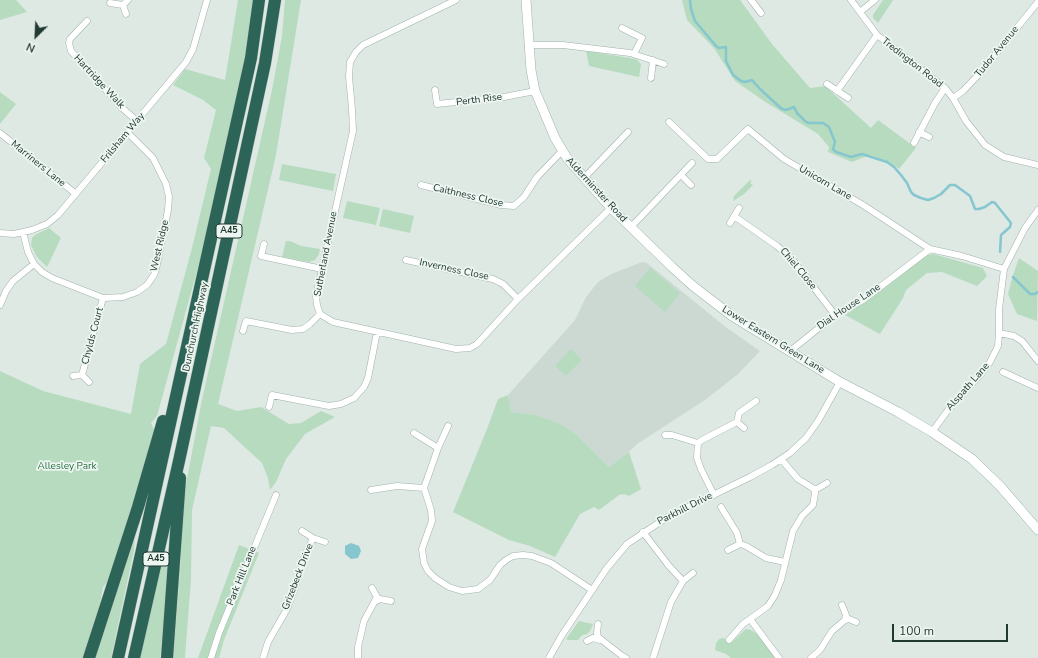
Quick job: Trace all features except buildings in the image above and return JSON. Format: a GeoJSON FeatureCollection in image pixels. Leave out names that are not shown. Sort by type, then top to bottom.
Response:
{"type":"FeatureCollection","features":[{"type":"Feature","properties":{"kind":"highway","name":"Dunchurch Highway"},"geometry":{"type":"LineString","coordinates":[[118,658],[251,58],[259,0]]}},
{"type":"Feature","properties":{"kind":"highway","name":"Dunchurch Highway"},"geometry":{"type":"LineString","coordinates":[[134,658],[179,461],[263,71],[275,0]]}},
{"type":"Feature","properties":{"kind":"highway"},"geometry":{"type":"LineString","coordinates":[[89,658],[138,507],[176,378],[183,366]]}},
{"type":"Feature","properties":{"kind":"highway"},"geometry":{"type":"LineString","coordinates":[[167,658],[181,483],[179,461]]}},
{"type":"Feature","properties":{"kind":"street","name":"Frilsham Way"},"geometry":{"type":"LineString","coordinates":[[0,233],[14,234],[23,232],[53,220],[128,133],[186,62],[190,56],[207,0]]}},
{"type":"Feature","properties":{"kind":"street","name":"Sutherland Avenue"},"geometry":{"type":"LineString","coordinates":[[320,314],[316,296],[353,131],[349,77],[350,62],[356,52],[364,45],[456,0]]}},
{"type":"Feature","properties":{"kind":"street","name":"Alderminster Road"},"geometry":{"type":"LineString","coordinates":[[526,0],[528,45],[535,91],[562,152],[611,208],[658,255]]}},
{"type":"Feature","properties":{"kind":"street","name":"Tredington Road"},"geometry":{"type":"LineString","coordinates":[[852,0],[877,35],[945,88],[966,122],[985,145],[1004,157],[1038,166]]}},
{"type":"Feature","properties":{"kind":"street"},"geometry":{"type":"LineString","coordinates":[[860,12],[875,0]]}},
{"type":"Feature","properties":{"kind":"street"},"geometry":{"type":"LineString","coordinates":[[753,1],[761,13]]}},
{"type":"Feature","properties":{"kind":"street"},"geometry":{"type":"LineString","coordinates":[[110,3],[126,2],[126,14]]}},
{"type":"Feature","properties":{"kind":"street","name":"Tudor Avenue"},"geometry":{"type":"LineString","coordinates":[[952,98],[963,91],[981,72],[1038,2]]}},
{"type":"Feature","properties":{"kind":"street","name":"Hartridge Walk"},"geometry":{"type":"LineString","coordinates":[[87,21],[70,39],[69,43],[71,51],[121,107],[137,121]]}},
{"type":"Feature","properties":{"kind":"street"},"geometry":{"type":"LineString","coordinates":[[622,28],[642,38],[634,54]]}},
{"type":"Feature","properties":{"kind":"street"},"geometry":{"type":"LineString","coordinates":[[837,91],[877,35]]}},
{"type":"Feature","properties":{"kind":"street"},"geometry":{"type":"LineString","coordinates":[[528,45],[563,45],[634,54],[664,64]]}},
{"type":"Feature","properties":{"kind":"street"},"geometry":{"type":"LineString","coordinates":[[651,78],[653,60]]}},
{"type":"Feature","properties":{"kind":"street"},"geometry":{"type":"LineString","coordinates":[[828,84],[848,98]]}},
{"type":"Feature","properties":{"kind":"street"},"geometry":{"type":"LineString","coordinates":[[914,143],[935,103],[945,88]]}},
{"type":"Feature","properties":{"kind":"street","name":"Perth Rise"},"geometry":{"type":"LineString","coordinates":[[435,90],[437,104],[504,97],[535,91]]}},
{"type":"Feature","properties":{"kind":"street","name":"Unicorn Lane"},"geometry":{"type":"LineString","coordinates":[[669,122],[708,159],[717,159],[748,129],[784,160],[863,205],[930,249],[962,256],[1004,269]]}},
{"type":"Feature","properties":{"kind":"street"},"geometry":{"type":"LineString","coordinates":[[584,178],[615,140],[628,132]]}},
{"type":"Feature","properties":{"kind":"street"},"geometry":{"type":"LineString","coordinates":[[919,132],[929,137]]}},
{"type":"Feature","properties":{"kind":"street","name":"Marriners Lane"},"geometry":{"type":"LineString","coordinates":[[0,133],[76,194]]}},
{"type":"Feature","properties":{"kind":"street","name":"West Ridge"},"geometry":{"type":"LineString","coordinates":[[23,232],[28,252],[34,264],[42,272],[52,278],[103,298],[114,299],[129,296],[142,289],[150,280],[156,269],[169,197],[166,184],[153,158],[128,133]]}},
{"type":"Feature","properties":{"kind":"street","name":"Caithness Close"},"geometry":{"type":"LineString","coordinates":[[421,185],[501,205],[514,206],[524,197],[537,177],[562,152]]}},
{"type":"Feature","properties":{"kind":"street"},"geometry":{"type":"LineString","coordinates":[[631,227],[692,163]]}},
{"type":"Feature","properties":{"kind":"street"},"geometry":{"type":"LineString","coordinates":[[681,175],[691,184]]}},
{"type":"Feature","properties":{"kind":"street"},"geometry":{"type":"LineString","coordinates":[[243,331],[246,321],[292,330],[303,329],[320,314],[333,322],[456,350],[470,348],[477,344],[518,299],[611,208]]}},
{"type":"Feature","properties":{"kind":"street"},"geometry":{"type":"LineString","coordinates":[[730,223],[739,208]]}},
{"type":"Feature","properties":{"kind":"street"},"geometry":{"type":"LineString","coordinates":[[1004,269],[1025,228],[1038,210]]}},
{"type":"Feature","properties":{"kind":"street","name":"Chiel Close"},"geometry":{"type":"LineString","coordinates":[[734,216],[782,250],[792,259],[835,315]]}},
{"type":"Feature","properties":{"kind":"street"},"geometry":{"type":"LineString","coordinates":[[264,244],[261,256],[322,269]]}},
{"type":"Feature","properties":{"kind":"street","name":"Dial House Lane"},"geometry":{"type":"LineString","coordinates":[[788,352],[835,315],[863,300],[930,249]]}},
{"type":"Feature","properties":{"kind":"street","name":"Lower Eastern Green Lane"},"geometry":{"type":"LineString","coordinates":[[658,255],[693,286],[732,316],[788,352],[932,432]]}},
{"type":"Feature","properties":{"kind":"street","name":"Inverness Close"},"geometry":{"type":"LineString","coordinates":[[406,260],[493,279],[503,284],[518,299]]}},
{"type":"Feature","properties":{"kind":"street"},"geometry":{"type":"LineString","coordinates":[[0,305],[6,291],[13,281],[34,264]]}},
{"type":"Feature","properties":{"kind":"street","name":"Alspath Lane"},"geometry":{"type":"LineString","coordinates":[[932,432],[948,410],[981,374],[990,362],[998,346],[999,309],[1004,269]]}},
{"type":"Feature","properties":{"kind":"street","name":"Chylds Court"},"geometry":{"type":"LineString","coordinates":[[82,375],[103,298]]}},
{"type":"Feature","properties":{"kind":"street"},"geometry":{"type":"LineString","coordinates":[[269,407],[272,395],[329,406],[341,404],[354,398],[364,387],[368,378],[377,332]]}},
{"type":"Feature","properties":{"kind":"street"},"geometry":{"type":"LineString","coordinates":[[999,333],[1014,336],[1022,341],[1038,361]]}},
{"type":"Feature","properties":{"kind":"street"},"geometry":{"type":"LineString","coordinates":[[1002,372],[1038,388]]}},
{"type":"Feature","properties":{"kind":"street","name":"Chylds Court"},"geometry":{"type":"LineString","coordinates":[[73,376],[82,375],[90,382]]}},
{"type":"Feature","properties":{"kind":"street","name":"Parkhill Drive"},"geometry":{"type":"LineString","coordinates":[[550,658],[562,635],[592,590],[627,544],[643,532],[682,509],[750,477],[781,459],[806,438],[824,412],[840,382]]}},
{"type":"Feature","properties":{"kind":"street"},"geometry":{"type":"LineString","coordinates":[[737,422],[739,412],[756,401]]}},
{"type":"Feature","properties":{"kind":"street"},"geometry":{"type":"LineString","coordinates":[[737,422],[744,428]]}},
{"type":"Feature","properties":{"kind":"street"},"geometry":{"type":"LineString","coordinates":[[698,443],[737,422]]}},
{"type":"Feature","properties":{"kind":"street"},"geometry":{"type":"LineString","coordinates":[[448,426],[438,448],[424,488],[431,510],[432,521],[422,549],[424,563],[428,571],[435,578],[449,587],[462,591],[478,589],[490,580],[500,565],[506,560],[513,556],[532,556],[551,563],[592,590]]}},
{"type":"Feature","properties":{"kind":"street"},"geometry":{"type":"LineString","coordinates":[[932,432],[972,459],[1000,486],[1038,530]]}},
{"type":"Feature","properties":{"kind":"street"},"geometry":{"type":"LineString","coordinates":[[414,433],[438,448]]}},
{"type":"Feature","properties":{"kind":"street"},"geometry":{"type":"LineString","coordinates":[[665,435],[672,435],[698,443]]}},
{"type":"Feature","properties":{"kind":"street"},"geometry":{"type":"LineString","coordinates":[[698,443],[697,458],[714,495]]}},
{"type":"Feature","properties":{"kind":"street"},"geometry":{"type":"LineString","coordinates":[[781,459],[798,479],[815,490]]}},
{"type":"Feature","properties":{"kind":"street"},"geometry":{"type":"LineString","coordinates":[[815,490],[827,483]]}},
{"type":"Feature","properties":{"kind":"street"},"geometry":{"type":"LineString","coordinates":[[371,490],[397,486],[424,488]]}},
{"type":"Feature","properties":{"kind":"street"},"geometry":{"type":"LineString","coordinates":[[729,640],[743,624],[768,606],[772,600],[778,588],[786,562],[793,531],[802,516],[813,505],[815,490]]}},
{"type":"Feature","properties":{"kind":"street","name":"Park Hill Lane"},"geometry":{"type":"LineString","coordinates":[[211,658],[219,633],[276,495]]}},
{"type":"Feature","properties":{"kind":"street"},"geometry":{"type":"LineString","coordinates":[[721,507],[737,533],[740,544]]}},
{"type":"Feature","properties":{"kind":"street","name":"Grizebeck Drive"},"geometry":{"type":"LineString","coordinates":[[302,531],[313,538],[325,542]]}},
{"type":"Feature","properties":{"kind":"street"},"geometry":{"type":"LineString","coordinates":[[643,532],[669,566],[683,581]]}},
{"type":"Feature","properties":{"kind":"street","name":"Grizebeck Drive"},"geometry":{"type":"LineString","coordinates":[[263,658],[268,642],[287,609],[298,578],[302,560],[313,538]]}},
{"type":"Feature","properties":{"kind":"street"},"geometry":{"type":"LineString","coordinates":[[728,550],[740,544],[766,558],[786,562]]}},
{"type":"Feature","properties":{"kind":"street"},"geometry":{"type":"LineString","coordinates":[[653,658],[671,602],[683,581],[693,573]]}},
{"type":"Feature","properties":{"kind":"street"},"geometry":{"type":"LineString","coordinates":[[358,658],[358,647],[364,621],[377,597],[372,588]]}},
{"type":"Feature","properties":{"kind":"street"},"geometry":{"type":"LineString","coordinates":[[376,601],[380,599],[391,600]]}},
{"type":"Feature","properties":{"kind":"street"},"geometry":{"type":"LineString","coordinates":[[842,605],[846,615],[845,620]]}},
{"type":"Feature","properties":{"kind":"street"},"geometry":{"type":"LineString","coordinates":[[750,619],[779,658]]}},
{"type":"Feature","properties":{"kind":"street"},"geometry":{"type":"LineString","coordinates":[[811,658],[820,650],[832,631],[845,620],[849,619],[856,622]]}},
{"type":"Feature","properties":{"kind":"street"},"geometry":{"type":"LineString","coordinates":[[598,624],[596,633],[598,637],[626,658]]}},
{"type":"Feature","properties":{"kind":"street"},"geometry":{"type":"LineString","coordinates":[[587,640],[593,638],[602,641]]}},
{"type":"Feature","properties":{"kind":"shaded area"},"geometry":{"type":"Polygon","coordinates":[[[642,262],[647,263],[727,328],[760,351],[737,375],[705,400],[637,444],[609,467],[577,435],[535,415],[511,412],[508,395],[575,320],[586,297],[598,282],[611,274],[642,262]]]}},
{"type":"Feature","properties":{"kind":"green space"},"geometry":{"type":"Polygon","coordinates":[[[0,0],[16,0],[27,12],[0,20],[0,0]]]}},
{"type":"Feature","properties":{"kind":"green space","name":"Allesley Park"},"geometry":{"type":"Polygon","coordinates":[[[238,0],[254,0],[249,44],[208,231],[157,416],[151,423],[156,434],[113,575],[103,587],[96,626],[85,658],[0,658],[0,371],[43,391],[131,414],[140,364],[166,344],[192,248],[211,169],[204,158],[216,110],[203,100],[173,85],[185,69],[225,80],[238,0]]]}},
{"type":"Feature","properties":{"kind":"green space"},"geometry":{"type":"Polygon","coordinates":[[[285,0],[301,0],[276,155],[218,404],[237,411],[261,407],[289,424],[301,423],[321,411],[335,417],[305,434],[286,459],[276,482],[270,490],[268,478],[262,463],[224,428],[211,426],[192,510],[191,579],[185,658],[173,658],[181,560],[182,506],[201,404],[272,90],[282,36],[285,0]]]}},
{"type":"Feature","properties":{"kind":"green space"},"geometry":{"type":"Polygon","coordinates":[[[682,0],[740,0],[772,44],[810,88],[825,86],[871,128],[878,120],[916,148],[899,169],[887,161],[870,155],[852,162],[828,152],[829,147],[818,134],[767,103],[735,81],[714,48],[687,20],[682,0]]]}},
{"type":"Feature","properties":{"kind":"green space"},"geometry":{"type":"Polygon","coordinates":[[[883,0],[893,0],[878,23],[873,18],[873,15],[883,0]]]}},
{"type":"Feature","properties":{"kind":"green space"},"geometry":{"type":"Polygon","coordinates":[[[586,51],[636,59],[641,64],[639,77],[589,66],[586,51]]]}},
{"type":"Feature","properties":{"kind":"green space"},"geometry":{"type":"Polygon","coordinates":[[[0,92],[16,104],[0,124],[0,92]]]}},
{"type":"Feature","properties":{"kind":"green space"},"geometry":{"type":"Polygon","coordinates":[[[282,164],[336,174],[333,191],[279,180],[282,164]]]}},
{"type":"Feature","properties":{"kind":"green space"},"geometry":{"type":"Polygon","coordinates":[[[750,180],[752,181],[750,183],[753,185],[744,194],[733,201],[734,196],[750,180]]]}},
{"type":"Feature","properties":{"kind":"green space"},"geometry":{"type":"Polygon","coordinates":[[[347,201],[380,208],[376,225],[343,218],[347,201]]]}},
{"type":"Feature","properties":{"kind":"green space"},"geometry":{"type":"Polygon","coordinates":[[[383,209],[414,216],[410,233],[379,226],[383,209]]]}},
{"type":"Feature","properties":{"kind":"green space"},"geometry":{"type":"Polygon","coordinates":[[[49,228],[61,238],[47,267],[37,257],[31,245],[32,238],[35,235],[49,228]]]}},
{"type":"Feature","properties":{"kind":"green space"},"geometry":{"type":"Polygon","coordinates":[[[286,241],[290,241],[301,246],[320,249],[319,254],[315,260],[309,262],[282,257],[286,241]]]}},
{"type":"Feature","properties":{"kind":"green space"},"geometry":{"type":"Polygon","coordinates":[[[933,254],[983,268],[987,276],[977,286],[942,272],[927,273],[906,290],[903,298],[880,334],[845,315],[872,297],[924,256],[933,254]]]}},
{"type":"Feature","properties":{"kind":"green space"},"geometry":{"type":"Polygon","coordinates":[[[1019,258],[1038,271],[1037,321],[1017,314],[1008,294],[1019,258]]]}},
{"type":"Feature","properties":{"kind":"green space"},"geometry":{"type":"Polygon","coordinates":[[[650,268],[680,293],[665,312],[635,286],[650,268]]]}},
{"type":"Feature","properties":{"kind":"green space"},"geometry":{"type":"Polygon","coordinates":[[[571,349],[582,360],[566,376],[555,366],[571,349]]]}},
{"type":"Feature","properties":{"kind":"green space"},"geometry":{"type":"Polygon","coordinates":[[[508,395],[511,412],[535,415],[558,423],[577,435],[609,467],[629,452],[641,489],[629,496],[624,494],[619,495],[599,510],[594,507],[580,514],[555,557],[530,546],[509,540],[453,512],[498,399],[508,395]]]}},
{"type":"Feature","properties":{"kind":"green space"},"geometry":{"type":"Polygon","coordinates":[[[135,532],[134,550],[111,658],[95,658],[135,532]]]}},
{"type":"Feature","properties":{"kind":"green space"},"geometry":{"type":"Polygon","coordinates":[[[239,545],[259,553],[224,640],[219,658],[198,658],[239,545]]]}},
{"type":"Feature","properties":{"kind":"green space"},"geometry":{"type":"Polygon","coordinates":[[[164,555],[171,555],[160,658],[140,658],[164,555]]]}},
{"type":"Feature","properties":{"kind":"green space"},"geometry":{"type":"Polygon","coordinates":[[[579,621],[593,624],[590,631],[587,634],[582,635],[578,640],[566,639],[579,621]]]}},
{"type":"Feature","properties":{"kind":"green space"},"geometry":{"type":"Polygon","coordinates":[[[746,629],[757,634],[776,658],[731,658],[726,654],[715,650],[716,643],[719,639],[723,638],[732,642],[746,629]]]}},
{"type":"Feature","properties":{"kind":"water"},"geometry":{"type":"Polygon","coordinates":[[[351,543],[359,546],[361,551],[358,558],[351,559],[345,554],[345,546],[351,543]]]}},
{"type":"Feature","properties":{"kind":"waterway"},"geometry":{"type":"LineString","coordinates":[[690,0],[695,21],[716,46],[719,48],[726,47],[726,61],[733,75],[741,81],[745,82],[752,80],[782,109],[786,110],[794,107],[797,113],[806,122],[823,123],[829,127],[835,142],[833,149],[836,152],[851,157],[862,154],[887,162],[901,175],[911,192],[921,198],[928,200],[934,198],[941,194],[950,185],[955,185],[970,196],[975,209],[985,207],[992,202],[995,203],[1011,223],[1010,227],[1001,235],[1000,252]]}},
{"type":"Feature","properties":{"kind":"waterway"},"geometry":{"type":"LineString","coordinates":[[1013,277],[1030,294],[1035,294],[1038,292]]}}]}
